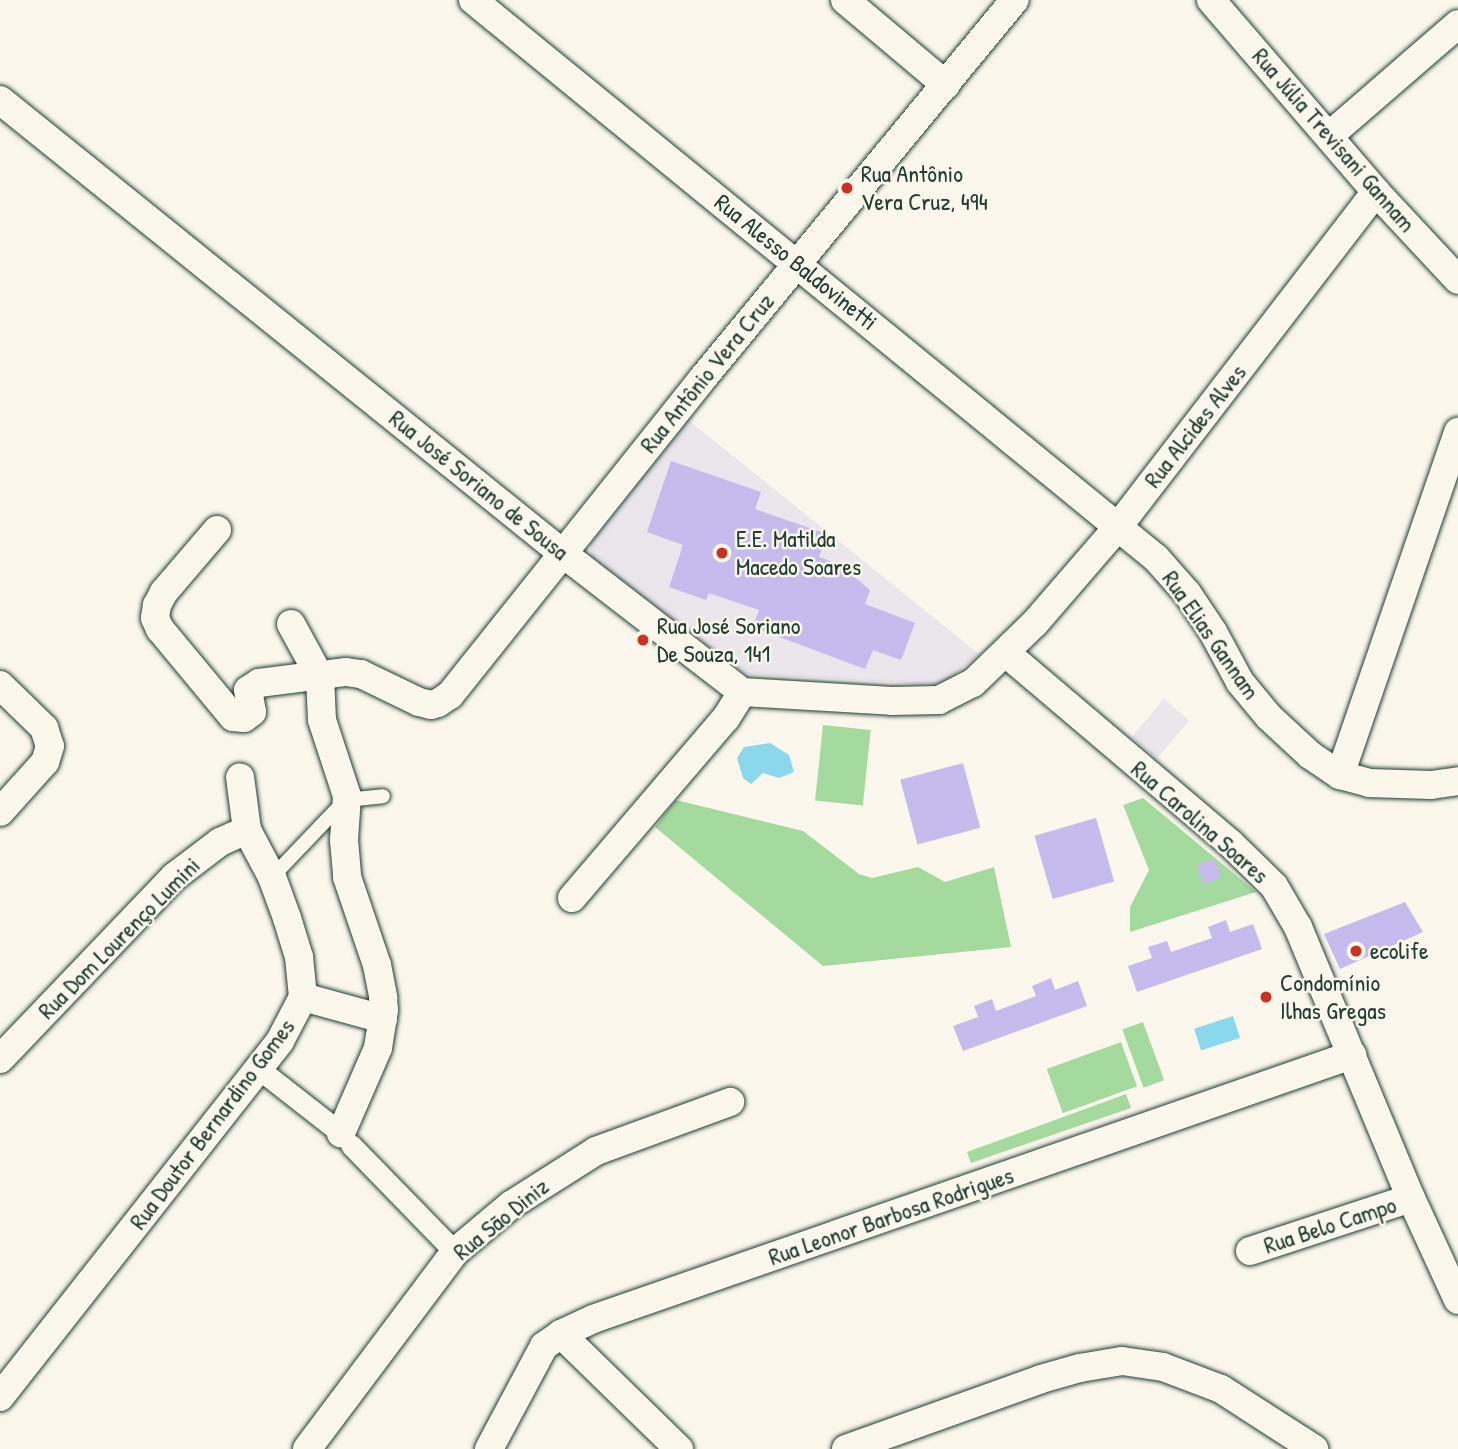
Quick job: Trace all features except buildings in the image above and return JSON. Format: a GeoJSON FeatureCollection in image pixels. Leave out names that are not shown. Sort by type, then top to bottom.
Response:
{"type":"FeatureCollection","features":[{"type":"Feature","properties":{"kind":"street","name":"Rua Alesso Baldovinetti"},"geometry":{"type":"LineString","coordinates":[[473,0],[798,263],[1117,528]]}},
{"type":"Feature","properties":{"kind":"street"},"geometry":{"type":"LineString","coordinates":[[845,0],[946,85]]}},
{"type":"Feature","properties":{"kind":"street","name":"Rua Antônio Vera Cruz"},"geometry":{"type":"LineString","coordinates":[[320,677],[346,672],[361,674],[431,705],[450,695],[561,552],[1015,0]]}},
{"type":"Feature","properties":{"kind":"street","name":"Rua Júlia Trevisani Gannam"},"geometry":{"type":"LineString","coordinates":[[1211,0],[1376,192],[1458,279]]}},
{"type":"Feature","properties":{"kind":"street"},"geometry":{"type":"LineString","coordinates":[[1329,135],[1458,24]]}},
{"type":"Feature","properties":{"kind":"street","name":"Rua José Soriano de Sousa"},"geometry":{"type":"LineString","coordinates":[[0,100],[561,552],[742,692]]}},
{"type":"Feature","properties":{"kind":"street","name":"Rua Alcides Alves"},"geometry":{"type":"LineString","coordinates":[[1006,653],[1117,528],[1376,192]]}},
{"type":"Feature","properties":{"kind":"street"},"geometry":{"type":"LineString","coordinates":[[1340,775],[1458,432]]}},
{"type":"Feature","properties":{"kind":"street","name":"Rua Elias Gannam"},"geometry":{"type":"LineString","coordinates":[[1117,528],[1156,558],[1187,593],[1213,632],[1240,682],[1269,718],[1310,755],[1340,775],[1369,783],[1432,785],[1458,780]]}},
{"type":"Feature","properties":{"kind":"street"},"geometry":{"type":"LineString","coordinates":[[217,530],[156,606],[155,618],[160,629],[236,719],[252,712],[247,695],[251,686],[320,677]]}},
{"type":"Feature","properties":{"kind":"street"},"geometry":{"type":"LineString","coordinates":[[291,624],[320,677],[322,720],[343,776],[348,805],[344,856],[356,907],[377,965],[383,1019],[378,1048],[346,1139]]}},
{"type":"Feature","properties":{"kind":"street"},"geometry":{"type":"LineString","coordinates":[[572,898],[726,718],[742,692],[892,701],[939,700],[973,683],[1006,653]]}},
{"type":"Feature","properties":{"kind":"street","name":"Rua Carolina Soares"},"geometry":{"type":"LineString","coordinates":[[1006,653],[1231,844],[1274,886],[1298,927],[1410,1198],[1458,1300]]}},
{"type":"Feature","properties":{"kind":"street"},"geometry":{"type":"LineString","coordinates":[[0,685],[44,728],[50,746],[45,762],[0,812]]}},
{"type":"Feature","properties":{"kind":"street","name":"Rua Doutor Bernardino Gomes"},"geometry":{"type":"LineString","coordinates":[[0,1397],[259,1069],[280,1041],[303,997],[299,957],[272,877],[247,830],[240,777]]}},
{"type":"Feature","properties":{"kind":"street","name":"Rua Dom Lourenço Lumini"},"geometry":{"type":"LineString","coordinates":[[0,1059],[174,877],[220,842],[247,830]]}},
{"type":"Feature","properties":{"kind":"street"},"geometry":{"type":"LineString","coordinates":[[303,997],[383,1019]]}},
{"type":"Feature","properties":{"kind":"street","name":"Rua Leonor Barbosa Rodrigues"},"geometry":{"type":"LineString","coordinates":[[489,1449],[544,1346],[561,1334],[593,1319],[1352,1055]]}},
{"type":"Feature","properties":{"kind":"street"},"geometry":{"type":"LineString","coordinates":[[259,1069],[346,1139],[455,1252]]}},
{"type":"Feature","properties":{"kind":"street","name":"Rua São Diniz"},"geometry":{"type":"LineString","coordinates":[[307,1449],[455,1252],[511,1205],[596,1152],[730,1102]]}},
{"type":"Feature","properties":{"kind":"street","name":"Rua Belo Campo"},"geometry":{"type":"LineString","coordinates":[[1250,1251],[1410,1198]]}},
{"type":"Feature","properties":{"kind":"street"},"geometry":{"type":"LineString","coordinates":[[561,1334],[679,1449]]}},
{"type":"Feature","properties":{"kind":"street"},"geometry":{"type":"LineString","coordinates":[[846,1449],[1041,1379],[1080,1368],[1122,1361],[1164,1367],[1221,1389],[1314,1449]]}},
{"type":"Feature","properties":{"kind":"street"},"geometry":{"type":"LineString","coordinates":[[1268,1417],[1272,1439],[1269,1449]]}},
{"type":"Feature","properties":{"kind":"lane"},"geometry":{"type":"LineString","coordinates":[[272,877],[328,816],[356,799],[383,796]]}},
{"type":"Feature","properties":{"kind":"shaded area","name":"E.E. Matilda Macedo Soares"},"geometry":{"type":"Polygon","coordinates":[[[687,419],[979,654],[943,685],[745,674],[591,557],[590,544],[687,419]]]}},
{"type":"Feature","properties":{"kind":"shaded area"},"geometry":{"type":"Polygon","coordinates":[[[1164,699],[1189,720],[1157,759],[1132,737],[1164,699]]]}},
{"type":"Feature","properties":{"kind":"green space"},"geometry":{"type":"Polygon","coordinates":[[[823,725],[871,730],[863,806],[815,801],[823,725]]]}},
{"type":"Feature","properties":{"kind":"green space"},"geometry":{"type":"Polygon","coordinates":[[[1143,798],[1256,892],[1130,932],[1130,907],[1149,870],[1123,805],[1143,798]]]}},
{"type":"Feature","properties":{"kind":"green space"},"geometry":{"type":"Polygon","coordinates":[[[676,800],[803,831],[859,874],[872,878],[918,867],[945,882],[994,867],[1011,947],[823,966],[655,827],[676,800]]]}},
{"type":"Feature","properties":{"kind":"green space"},"geometry":{"type":"Polygon","coordinates":[[[1143,1022],[1164,1080],[1144,1088],[1122,1030],[1143,1022]]]}},
{"type":"Feature","properties":{"kind":"green space"},"geometry":{"type":"Polygon","coordinates":[[[1121,1042],[1137,1086],[1063,1113],[1047,1069],[1121,1042]]]}},
{"type":"Feature","properties":{"kind":"green space"},"geometry":{"type":"Polygon","coordinates":[[[1126,1094],[1131,1108],[971,1163],[967,1152],[1126,1094]]]}},
{"type":"Feature","properties":{"kind":"water"},"geometry":{"type":"Polygon","coordinates":[[[770,743],[789,755],[794,772],[779,778],[763,773],[751,784],[743,778],[737,758],[744,747],[770,743]]]}},
{"type":"Feature","properties":{"kind":"water"},"geometry":{"type":"Polygon","coordinates":[[[1233,1016],[1240,1038],[1201,1051],[1194,1029],[1233,1016]]]}},
{"type":"Feature","properties":{"kind":"place","name":"Rua Antônio Vera Cruz, 494"},"geometry":{"type":"Point","coordinates":[847,188]}},
{"type":"Feature","properties":{"kind":"place","name":"E.E. Matilda Macedo Soares"},"geometry":{"type":"Point","coordinates":[722,553]}},
{"type":"Feature","properties":{"kind":"place","name":"Rua José Soriano De Souza, 141"},"geometry":{"type":"Point","coordinates":[643,640]}},
{"type":"Feature","properties":{"kind":"place","name":"ecolife"},"geometry":{"type":"Point","coordinates":[1356,951]}},
{"type":"Feature","properties":{"kind":"place","name":"Condomínio Ilhas Gregas"},"geometry":{"type":"Point","coordinates":[1266,997]}}]}
